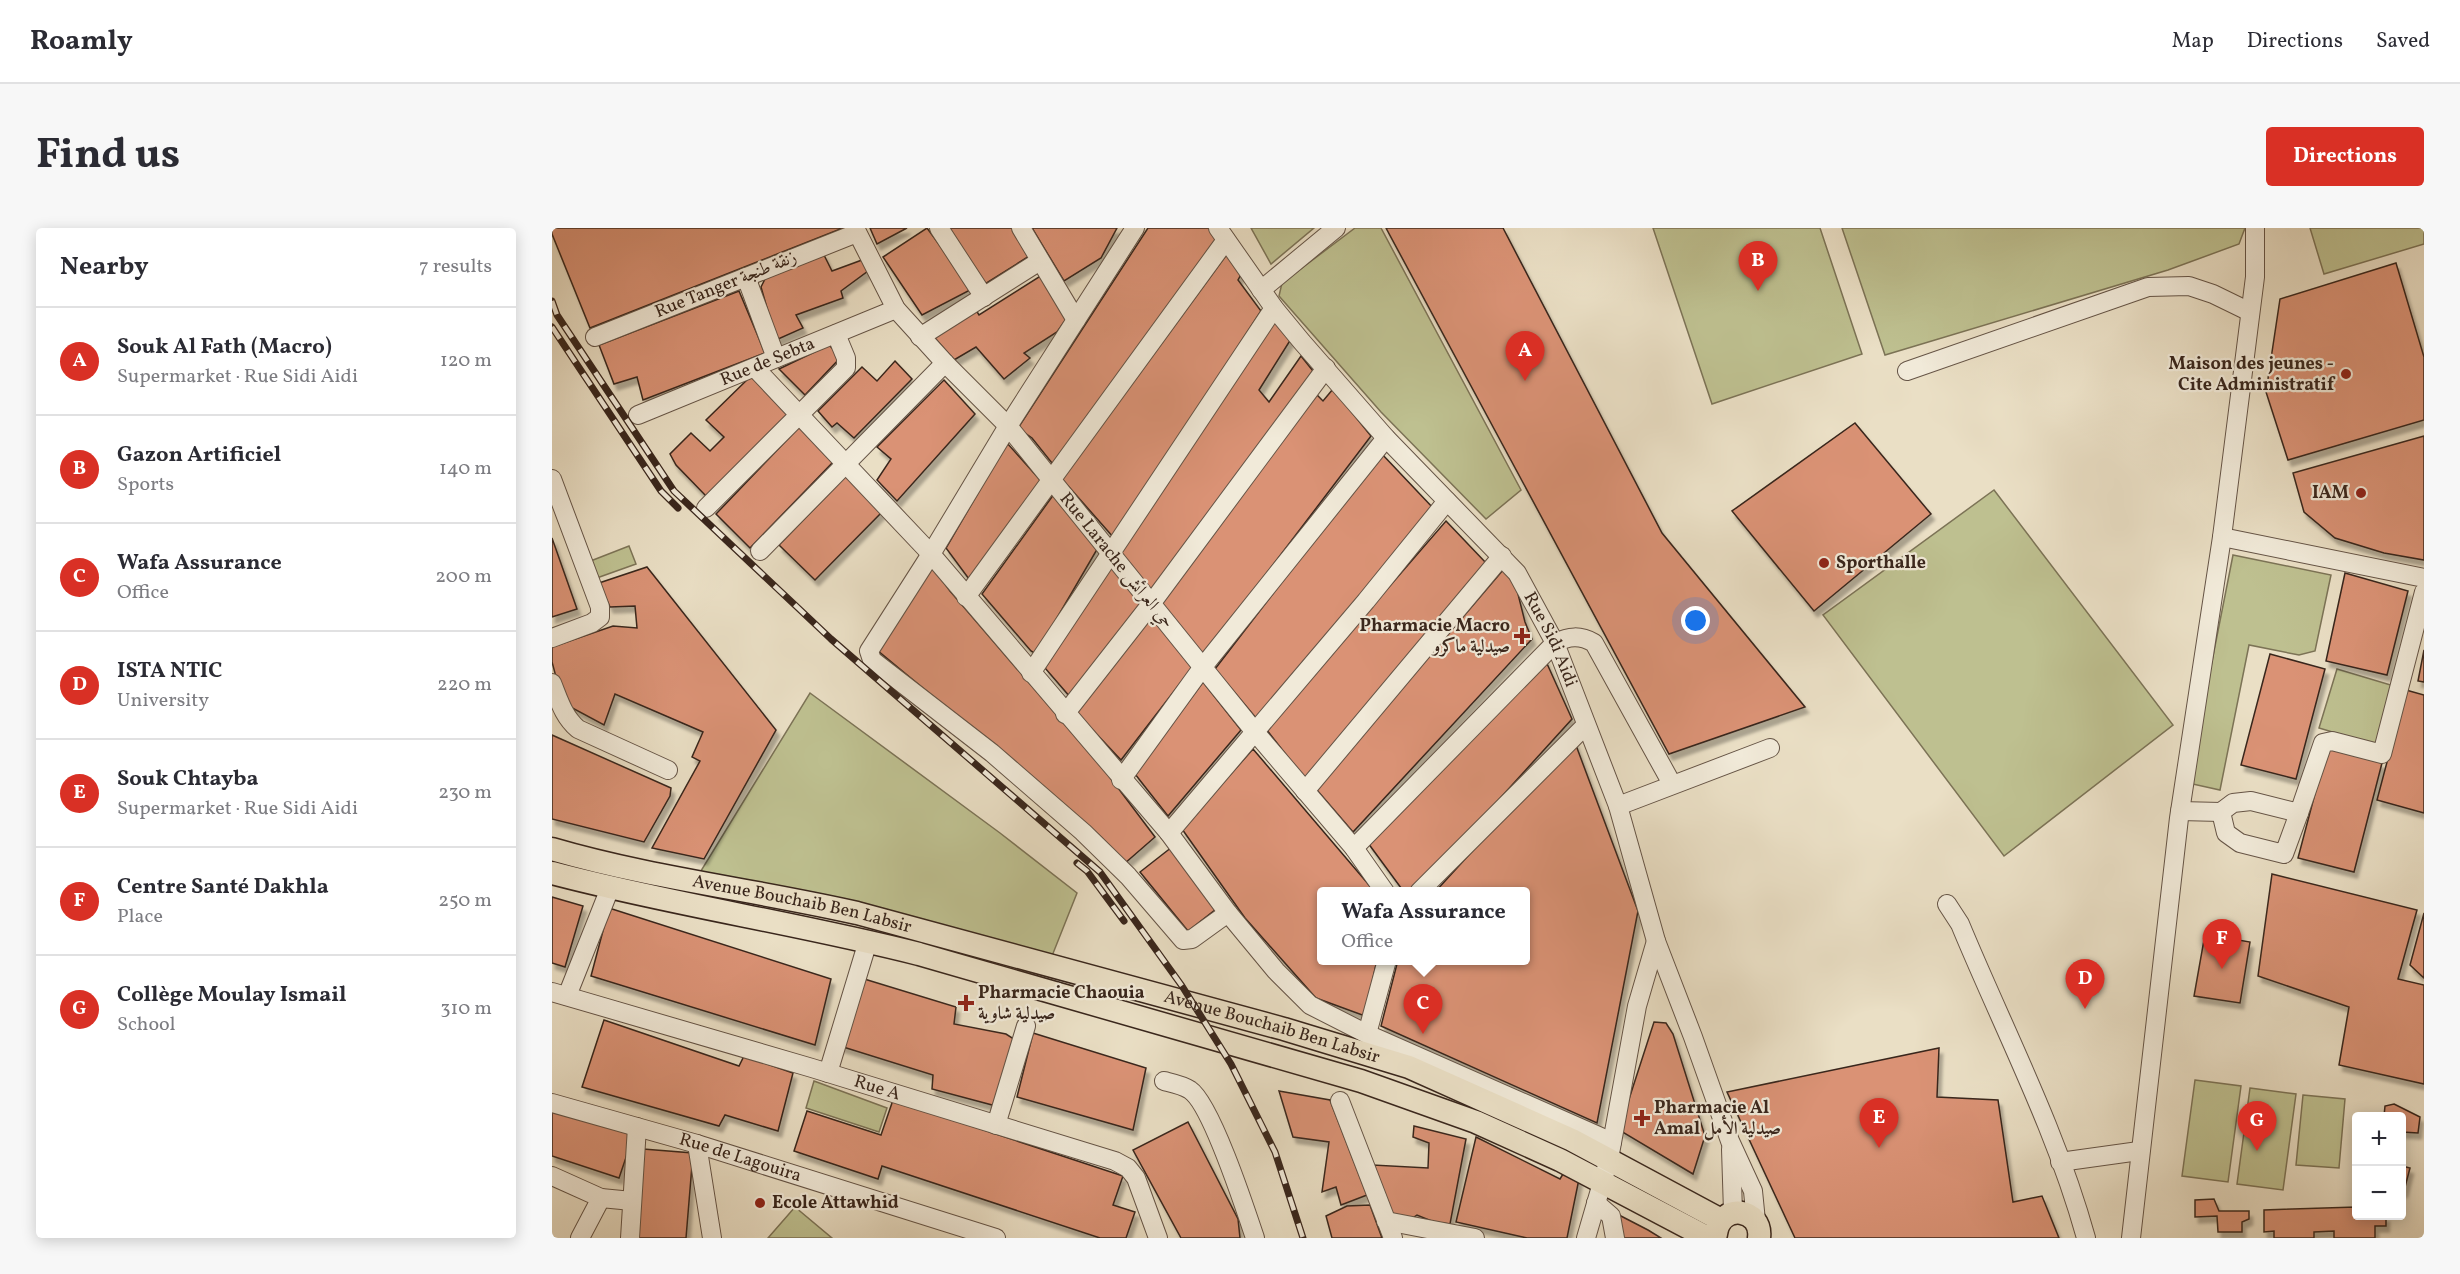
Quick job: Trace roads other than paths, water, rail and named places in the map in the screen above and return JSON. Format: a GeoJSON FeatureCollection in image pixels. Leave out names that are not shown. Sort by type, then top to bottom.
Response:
{"type":"FeatureCollection","features":[{"type":"Feature","properties":{"kind":"main road","name":"Avenue Bouchaib Ben Labsir"},"geometry":{"type":"LineString","coordinates":[[552,849],[678,878],[792,898],[857,913],[1284,1029],[1409,1067],[1610,1150],[1724,1223],[1746,1214],[1759,1233]]}},
{"type":"Feature","properties":{"kind":"main road","name":"Avenue Bouchaib Ben Labsir"},"geometry":{"type":"LineString","coordinates":[[552,873],[610,888],[868,941],[1031,985],[1134,1017],[1361,1081],[1476,1122],[1560,1160],[1599,1193],[1708,1238]]}},
{"type":"Feature","properties":{"kind":"street"},"geometry":{"type":"LineString","coordinates":[[939,228],[984,297]]}},
{"type":"Feature","properties":{"kind":"street"},"geometry":{"type":"LineString","coordinates":[[1021,228],[1076,320]]}},
{"type":"Feature","properties":{"kind":"street"},"geometry":{"type":"LineString","coordinates":[[1135,228],[1008,426],[869,651],[872,660],[992,753],[1091,839],[1128,876],[1183,940],[1192,939],[1228,913]]}},
{"type":"Feature","properties":{"kind":"street"},"geometry":{"type":"LineString","coordinates":[[1261,290],[1336,228]]}},
{"type":"Feature","properties":{"kind":"street"},"geometry":{"type":"LineString","coordinates":[[2131,1238],[2139,1151],[2181,811],[2222,537],[2250,312],[2254,277],[2255,228]]}},
{"type":"Feature","properties":{"kind":"street","name":"Rue Tanger زنقة طنجة"},"geometry":{"type":"LineString","coordinates":[[595,337],[856,230]]}},
{"type":"Feature","properties":{"kind":"street","name":"Rue Larache حي العرائش"},"geometry":{"type":"LineString","coordinates":[[856,230],[896,309],[945,363],[1008,426],[1202,668],[1354,848],[1382,887]]}},
{"type":"Feature","properties":{"kind":"street"},"geometry":{"type":"LineString","coordinates":[[966,597],[1052,481],[1222,234]]}},
{"type":"Feature","properties":{"kind":"street","name":"Rue Sidi Aidi"},"geometry":{"type":"LineString","coordinates":[[1222,234],[1274,308],[1386,438],[1517,573],[1555,643],[1618,806],[1656,941],[1694,1037],[1731,1141],[1753,1191],[1759,1233]]}},
{"type":"Feature","properties":{"kind":"street"},"geometry":{"type":"LineString","coordinates":[[921,337],[1040,261]]}},
{"type":"Feature","properties":{"kind":"street"},"geometry":{"type":"LineString","coordinates":[[746,277],[776,358]]}},
{"type":"Feature","properties":{"kind":"street"},"geometry":{"type":"LineString","coordinates":[[1907,371],[2148,287],[2189,286],[2213,294],[2250,312]]}},
{"type":"Feature","properties":{"kind":"street"},"geometry":{"type":"LineString","coordinates":[[1031,673],[1274,308]]}},
{"type":"Feature","properties":{"kind":"street","name":"Rue de Sebta"},"geometry":{"type":"LineString","coordinates":[[638,415],[896,309]]}},
{"type":"Feature","properties":{"kind":"street"},"geometry":{"type":"LineString","coordinates":[[706,508],[846,368],[846,358],[836,334]]}},
{"type":"Feature","properties":{"kind":"street"},"geometry":{"type":"LineString","coordinates":[[760,551],[945,363]]}},
{"type":"Feature","properties":{"kind":"street"},"geometry":{"type":"LineString","coordinates":[[755,368],[847,462],[931,554],[1121,780],[1169,833],[1228,913],[1276,971],[1310,1005],[1610,1150]]}},
{"type":"Feature","properties":{"kind":"street"},"geometry":{"type":"LineString","coordinates":[[1065,714],[1151,604],[1326,368]]}},
{"type":"Feature","properties":{"kind":"street"},"geometry":{"type":"LineString","coordinates":[[1121,780],[1202,668],[1386,438]]}},
{"type":"Feature","properties":{"kind":"street"},"geometry":{"type":"LineString","coordinates":[[552,638],[592,622],[600,616],[600,607],[553,485]]}},
{"type":"Feature","properties":{"kind":"street"},"geometry":{"type":"LineString","coordinates":[[1169,833],[1447,501]]}},
{"type":"Feature","properties":{"kind":"street"},"geometry":{"type":"LineString","coordinates":[[2222,537],[2424,578]]}},
{"type":"Feature","properties":{"kind":"street"},"geometry":{"type":"LineString","coordinates":[[1305,791],[1502,556]]}},
{"type":"Feature","properties":{"kind":"street"},"geometry":{"type":"LineString","coordinates":[[2221,812],[2226,833],[2240,843],[2284,854],[2323,742],[2332,741],[2382,754],[2424,592]]}},
{"type":"Feature","properties":{"kind":"street"},"geometry":{"type":"LineString","coordinates":[[1354,848],[1555,643],[1574,637],[1585,637],[1594,643],[1672,784]]}},
{"type":"Feature","properties":{"kind":"street"},"geometry":{"type":"LineString","coordinates":[[552,682],[563,711],[578,729],[668,770]]}},
{"type":"Feature","properties":{"kind":"street"},"geometry":{"type":"LineString","coordinates":[[1423,887],[1586,725]]}},
{"type":"Feature","properties":{"kind":"street"},"geometry":{"type":"LineString","coordinates":[[1618,806],[1770,748]]}},
{"type":"Feature","properties":{"kind":"street"},"geometry":{"type":"LineString","coordinates":[[2181,811],[2221,812],[2233,803],[2251,801],[2299,813]]}},
{"type":"Feature","properties":{"kind":"street"},"geometry":{"type":"LineString","coordinates":[[560,994],[610,888]]}},
{"type":"Feature","properties":{"kind":"street"},"geometry":{"type":"LineString","coordinates":[[1947,904],[1960,924],[2029,1081],[2086,1238]]}},
{"type":"Feature","properties":{"kind":"street"},"geometry":{"type":"LineString","coordinates":[[828,1073],[868,941]]}},
{"type":"Feature","properties":{"kind":"street"},"geometry":{"type":"LineString","coordinates":[[1586,1238],[1610,1150],[1637,1006],[1656,941]]}},
{"type":"Feature","properties":{"kind":"street"},"geometry":{"type":"LineString","coordinates":[[1367,1034],[1386,965]]}},
{"type":"Feature","properties":{"kind":"street","name":"Rue A"},"geometry":{"type":"LineString","coordinates":[[560,994],[1115,1161],[1128,1168],[1136,1178],[1158,1238]]}},
{"type":"Feature","properties":{"kind":"street"},"geometry":{"type":"LineString","coordinates":[[996,1125],[1026,1026]]}},
{"type":"Feature","properties":{"kind":"street"},"geometry":{"type":"LineString","coordinates":[[1164,1081],[1191,1091],[1202,1107],[1228,1160],[1256,1238]]}},
{"type":"Feature","properties":{"kind":"street"},"geometry":{"type":"LineString","coordinates":[[1340,1101],[1390,1229],[1475,1238]]}},
{"type":"Feature","properties":{"kind":"street","name":"Rue de Lagouira"},"geometry":{"type":"LineString","coordinates":[[552,1103],[697,1144],[996,1238]]}},
{"type":"Feature","properties":{"kind":"street"},"geometry":{"type":"LineString","coordinates":[[630,1238],[637,1127]]}},
{"type":"Feature","properties":{"kind":"street","name":"Rue Sidi Aidi"},"geometry":{"type":"LineString","coordinates":[[1724,1223],[1731,1141]]}},
{"type":"Feature","properties":{"kind":"street"},"geometry":{"type":"LineString","coordinates":[[697,1144],[714,1236]]}},
{"type":"Feature","properties":{"kind":"street"},"geometry":{"type":"LineString","coordinates":[[2060,1162],[2139,1151]]}},
{"type":"Feature","properties":{"kind":"street"},"geometry":{"type":"LineString","coordinates":[[552,1176],[601,1198],[632,1201]]}},
{"type":"Feature","properties":{"kind":"street"},"geometry":{"type":"LineString","coordinates":[[1599,1193],[1611,1216],[1615,1238]]}},
{"type":"Feature","properties":{"kind":"street"},"geometry":{"type":"LineString","coordinates":[[580,1238],[601,1198]]}},
{"type":"Feature","properties":{"kind":"railway"},"geometry":{"type":"LineString","coordinates":[[552,301],[557,315],[674,491],[831,639],[1100,872],[1182,986],[1231,1064],[1275,1152],[1303,1238]]}},
{"type":"Feature","properties":{"kind":"railway"},"geometry":{"type":"LineString","coordinates":[[552,327],[661,491],[678,508]]}},
{"type":"Feature","properties":{"kind":"railway"},"geometry":{"type":"LineString","coordinates":[[1077,863],[1087,871],[1124,921]]}},
{"type":"Feature","properties":{"kind":"place","name":"Gazon Artificiel"},"geometry":{"type":"Point","coordinates":[1758,291]}},
{"type":"Feature","properties":{"kind":"place","name":"Maison des jeunes - Cite Administratif"},"geometry":{"type":"Point","coordinates":[2346,374]}},
{"type":"Feature","properties":{"kind":"place","name":"Souk Al Fath (Macro)"},"geometry":{"type":"Point","coordinates":[1525,381]}},
{"type":"Feature","properties":{"kind":"place","name":"IAM"},"geometry":{"type":"Point","coordinates":[2361,493]}},
{"type":"Feature","properties":{"kind":"place","name":"Sporthalle"},"geometry":{"type":"Point","coordinates":[1824,563]}},
{"type":"Feature","properties":{"kind":"place","name":"Pharmacie Macro صيدلية ماكرو"},"geometry":{"type":"Point","coordinates":[1522,636]}},
{"type":"Feature","properties":{"kind":"place","name":"Centre Santé Dakhla"},"geometry":{"type":"Point","coordinates":[2222,969]}},
{"type":"Feature","properties":{"kind":"place","name":"Pharmacie Chaouia صيدلية شاوية"},"geometry":{"type":"Point","coordinates":[966,1003]}},
{"type":"Feature","properties":{"kind":"place","name":"ISTA NTIC"},"geometry":{"type":"Point","coordinates":[2085,1009]}},
{"type":"Feature","properties":{"kind":"place","name":"Wafa Assurance"},"geometry":{"type":"Point","coordinates":[1423,1034]}},
{"type":"Feature","properties":{"kind":"place","name":"Pharmacie Al Amal صيدلية الأمل"},"geometry":{"type":"Point","coordinates":[1642,1118]}},
{"type":"Feature","properties":{"kind":"place","name":"Souk Chtayba"},"geometry":{"type":"Point","coordinates":[1879,1148]}},
{"type":"Feature","properties":{"kind":"place","name":"Collège Moulay Ismail"},"geometry":{"type":"Point","coordinates":[2257,1151]}},
{"type":"Feature","properties":{"kind":"place","name":"Ecole Attawhid"},"geometry":{"type":"Point","coordinates":[760,1203]}}]}
